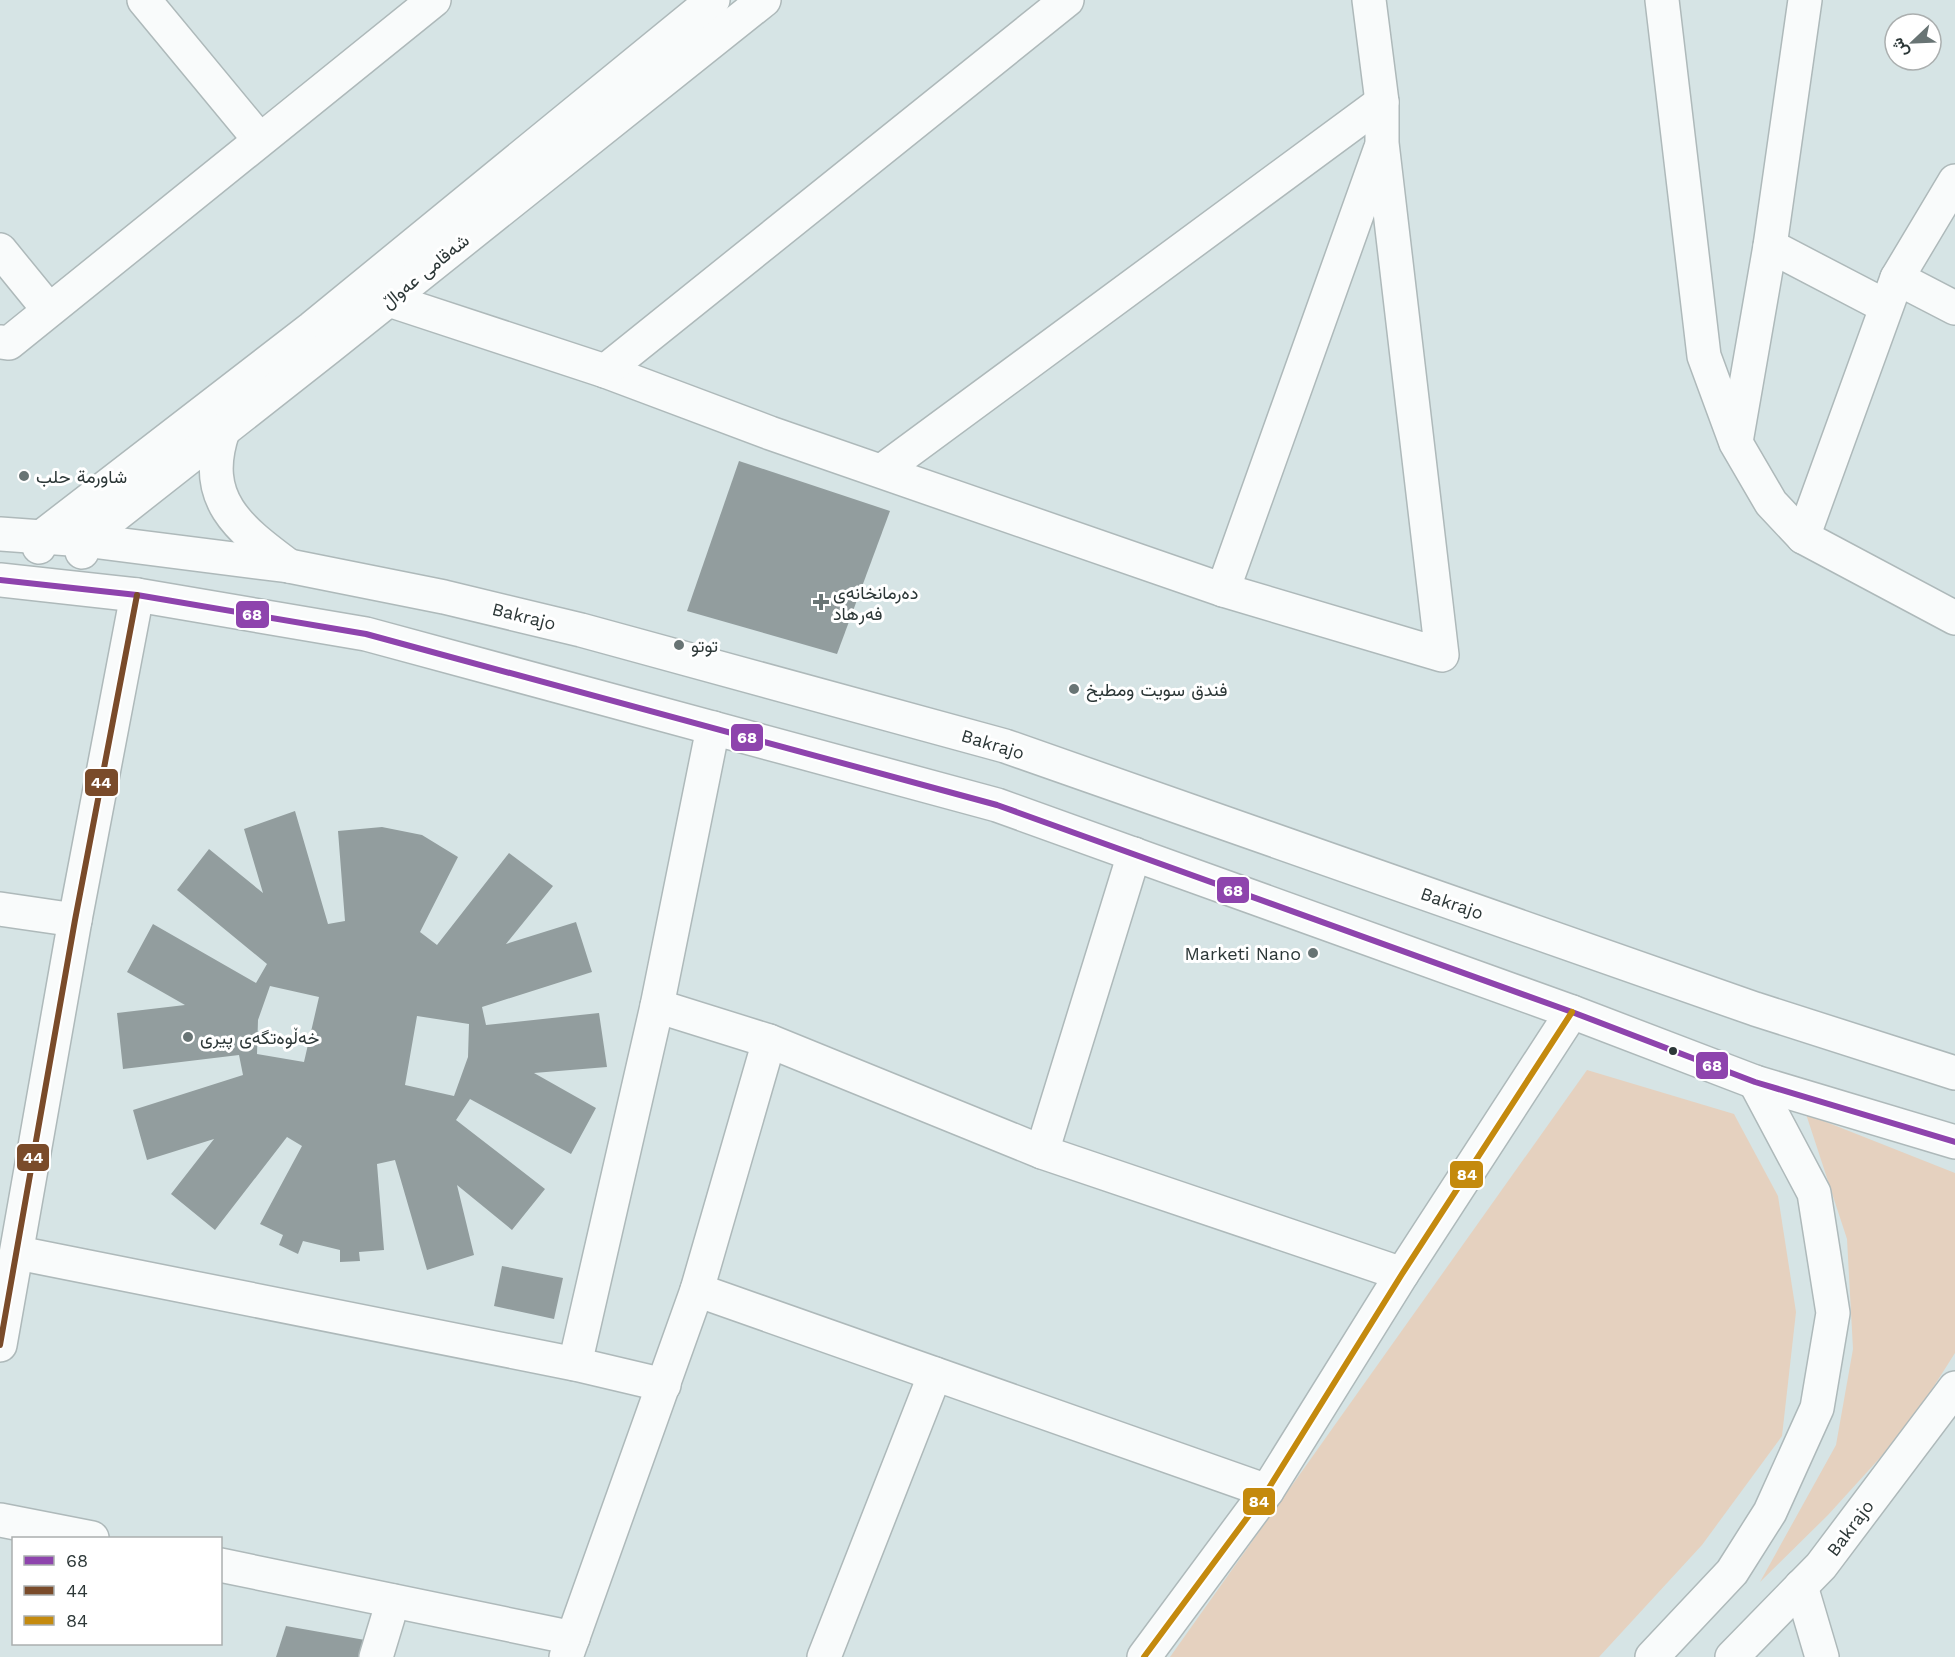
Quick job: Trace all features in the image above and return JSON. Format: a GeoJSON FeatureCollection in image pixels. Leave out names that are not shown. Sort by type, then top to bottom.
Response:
{"type":"FeatureCollection","features":[{"type":"Feature","properties":{"kind":"street"},"geometry":{"type":"LineString","coordinates":[[144,0],[259,139]]}},
{"type":"Feature","properties":{"kind":"street"},"geometry":{"type":"LineString","coordinates":[[0,342],[9,343],[434,0]]}},
{"type":"Feature","properties":{"kind":"street","name":"شەقامی عەواڵ"},"geometry":{"type":"LineString","coordinates":[[84,540],[764,0]]}},
{"type":"Feature","properties":{"kind":"street"},"geometry":{"type":"LineString","coordinates":[[605,371],[1067,0]]}},
{"type":"Feature","properties":{"kind":"street"},"geometry":{"type":"LineString","coordinates":[[389,300],[605,371],[770,433],[883,470],[1223,590],[1442,655],[1383,142],[1382,102],[1370,0]]}},
{"type":"Feature","properties":{"kind":"street"},"geometry":{"type":"LineString","coordinates":[[1662,0],[1704,356],[1736,443],[1771,503],[1803,537],[1955,618]]}},
{"type":"Feature","properties":{"kind":"street"},"geometry":{"type":"LineString","coordinates":[[1736,443],[1770,246],[1804,0]]}},
{"type":"Feature","properties":{"kind":"street","name":"شەقامی عەواڵ"},"geometry":{"type":"LineString","coordinates":[[40,538],[312,328],[702,3]]}},
{"type":"Feature","properties":{"kind":"street"},"geometry":{"type":"LineString","coordinates":[[883,470],[1382,102]]}},
{"type":"Feature","properties":{"kind":"street"},"geometry":{"type":"LineString","coordinates":[[1223,590],[1383,142]]}},
{"type":"Feature","properties":{"kind":"street"},"geometry":{"type":"LineString","coordinates":[[1803,537],[1891,292],[1955,181]]}},
{"type":"Feature","properties":{"kind":"street"},"geometry":{"type":"LineString","coordinates":[[1770,246],[1891,292],[1955,308]]}},
{"type":"Feature","properties":{"kind":"street"},"geometry":{"type":"LineString","coordinates":[[0,250],[49,310]]}},
{"type":"Feature","properties":{"kind":"street"},"geometry":{"type":"LineString","coordinates":[[223,431],[215,455],[214,472],[224,503],[246,531],[289,566]]}},
{"type":"Feature","properties":{"kind":"street","name":"Bakrajo"},"geometry":{"type":"LineString","coordinates":[[0,534],[84,540],[289,566],[444,597],[581,630],[1005,747],[1755,1009],[1955,1073]]}},
{"type":"Feature","properties":{"kind":"street"},"geometry":{"type":"LineString","coordinates":[[35,583],[40,538]]}},
{"type":"Feature","properties":{"kind":"street"},"geometry":{"type":"LineString","coordinates":[[78,587],[84,540]]}},
{"type":"Feature","properties":{"kind":"street"},"geometry":{"type":"LineString","coordinates":[[190,605],[196,554]]}},
{"type":"Feature","properties":{"kind":"street"},"geometry":{"type":"LineString","coordinates":[[0,580],[137,595],[366,634],[998,805],[1572,1012],[1755,1082],[1955,1142]]}},
{"type":"Feature","properties":{"kind":"street"},"geometry":{"type":"LineString","coordinates":[[0,1345],[75,920],[137,595]]}},
{"type":"Feature","properties":{"kind":"street"},"geometry":{"type":"LineString","coordinates":[[575,1364],[657,1006],[713,728]]}},
{"type":"Feature","properties":{"kind":"street"},"geometry":{"type":"LineString","coordinates":[[1042,1152],[1134,854]]}},
{"type":"Feature","properties":{"kind":"street"},"geometry":{"type":"LineString","coordinates":[[0,909],[75,920]]}},
{"type":"Feature","properties":{"kind":"street"},"geometry":{"type":"LineString","coordinates":[[657,1006],[769,1041],[1042,1152],[1402,1274]]}},
{"type":"Feature","properties":{"kind":"street"},"geometry":{"type":"LineString","coordinates":[[1144,1657],[1267,1491],[1402,1274],[1572,1012]]}},
{"type":"Feature","properties":{"kind":"street"},"geometry":{"type":"LineString","coordinates":[[222,1565],[393,1601],[569,1647],[697,1290],[769,1041]]}},
{"type":"Feature","properties":{"kind":"street"},"geometry":{"type":"LineString","coordinates":[[1652,1657],[1732,1572],[1770,1512],[1817,1408],[1833,1313],[1814,1192],[1755,1082]]}},
{"type":"Feature","properties":{"kind":"street"},"geometry":{"type":"LineString","coordinates":[[18,1253],[575,1364],[664,1385]]}},
{"type":"Feature","properties":{"kind":"street"},"geometry":{"type":"LineString","coordinates":[[697,1290],[1267,1491]]}},
{"type":"Feature","properties":{"kind":"street"},"geometry":{"type":"LineString","coordinates":[[824,1657],[935,1374]]}},
{"type":"Feature","properties":{"kind":"street","name":"Bakrajo"},"geometry":{"type":"LineString","coordinates":[[1732,1657],[1821,1566],[1955,1388]]}},
{"type":"Feature","properties":{"kind":"street"},"geometry":{"type":"LineString","coordinates":[[0,1520],[82,1537]]}},
{"type":"Feature","properties":{"kind":"street"},"geometry":{"type":"LineString","coordinates":[[1801,1586],[1822,1657]]}},
{"type":"Feature","properties":{"kind":"street"},"geometry":{"type":"LineString","coordinates":[[376,1657],[393,1601]]}},
{"type":"Feature","properties":{"kind":"shaded area"},"geometry":{"type":"Polygon","coordinates":[[[1587,1070],[1734,1114],[1778,1196],[1796,1312],[1782,1436],[1702,1545],[1599,1657],[1170,1657],[1587,1070]]]}},
{"type":"Feature","properties":{"kind":"shaded area"},"geometry":{"type":"Polygon","coordinates":[[[1806,1114],[1955,1173],[1955,1353],[1908,1427],[1828,1515],[1760,1582],[1836,1445],[1853,1349],[1847,1239],[1806,1114]]]}},
{"type":"Feature","properties":{"kind":"building"},"geometry":{"type":"Polygon","coordinates":[[[739,461],[890,511],[837,654],[687,611],[739,461]]]}},
{"type":"Feature","properties":{"kind":"building","name":"خەڵوەتگەی پیری"},"geometry":{"type":"Polygon","coordinates":[[[295,811],[328,924],[345,921],[338,831],[382,827],[422,835],[458,857],[420,932],[437,945],[509,853],[553,886],[506,944],[576,922],[592,972],[482,1007],[486,1025],[599,1013],[607,1067],[534,1073],[596,1108],[571,1154],[470,1099],[456,1120],[545,1189],[512,1230],[457,1185],[474,1255],[427,1270],[395,1160],[377,1164],[384,1250],[359,1252],[360,1261],[340,1262],[340,1250],[303,1241],[298,1254],[279,1245],[283,1235],[260,1224],[302,1146],[287,1137],[215,1230],[171,1194],[214,1139],[147,1160],[133,1110],[243,1075],[239,1055],[123,1069],[117,1013],[185,1005],[127,972],[153,924],[256,983],[267,964],[177,890],[209,849],[263,893],[244,829],[295,811]],[[270,986],[258,1020],[257,1054],[304,1062],[319,997],[270,986]],[[417,1016],[405,1085],[454,1096],[468,1057],[469,1024],[417,1016]]]}},
{"type":"Feature","properties":{"kind":"building"},"geometry":{"type":"Polygon","coordinates":[[[502,1266],[563,1278],[554,1319],[494,1306],[502,1266]]]}},
{"type":"Feature","properties":{"kind":"building"},"geometry":{"type":"Polygon","coordinates":[[[286,1626],[365,1640],[359,1657],[276,1657],[286,1626]]]}},
{"type":"Feature","properties":{"kind":"transit line","name":"68"},"geometry":{"type":"LineString","coordinates":[[0,580],[137,595],[366,634],[997,805],[1572,1012],[1755,1082],[1955,1142]]}},
{"type":"Feature","properties":{"kind":"transit line","name":"44"},"geometry":{"type":"LineString","coordinates":[[0,1345],[75,920],[137,595]]}},
{"type":"Feature","properties":{"kind":"transit line","name":"84"},"geometry":{"type":"LineString","coordinates":[[1144,1657],[1267,1491],[1402,1274],[1572,1012]]}},
{"type":"Feature","properties":{"kind":"place","name":"شاورمة حلب"},"geometry":{"type":"Point","coordinates":[24,476]}},
{"type":"Feature","properties":{"kind":"place","name":"دەرمانخانەی فەرھاد"},"geometry":{"type":"Point","coordinates":[821,602]}},
{"type":"Feature","properties":{"kind":"place","name":"توتو"},"geometry":{"type":"Point","coordinates":[679,645]}},
{"type":"Feature","properties":{"kind":"place","name":"فندق سويت ومطبخ"},"geometry":{"type":"Point","coordinates":[1074,689]}},
{"type":"Feature","properties":{"kind":"place","name":"Marketi Nano"},"geometry":{"type":"Point","coordinates":[1313,953]}},
{"type":"Feature","properties":{"kind":"place","name":"خەڵوەتگەی پیری"},"geometry":{"type":"Point","coordinates":[188,1037]}}]}
